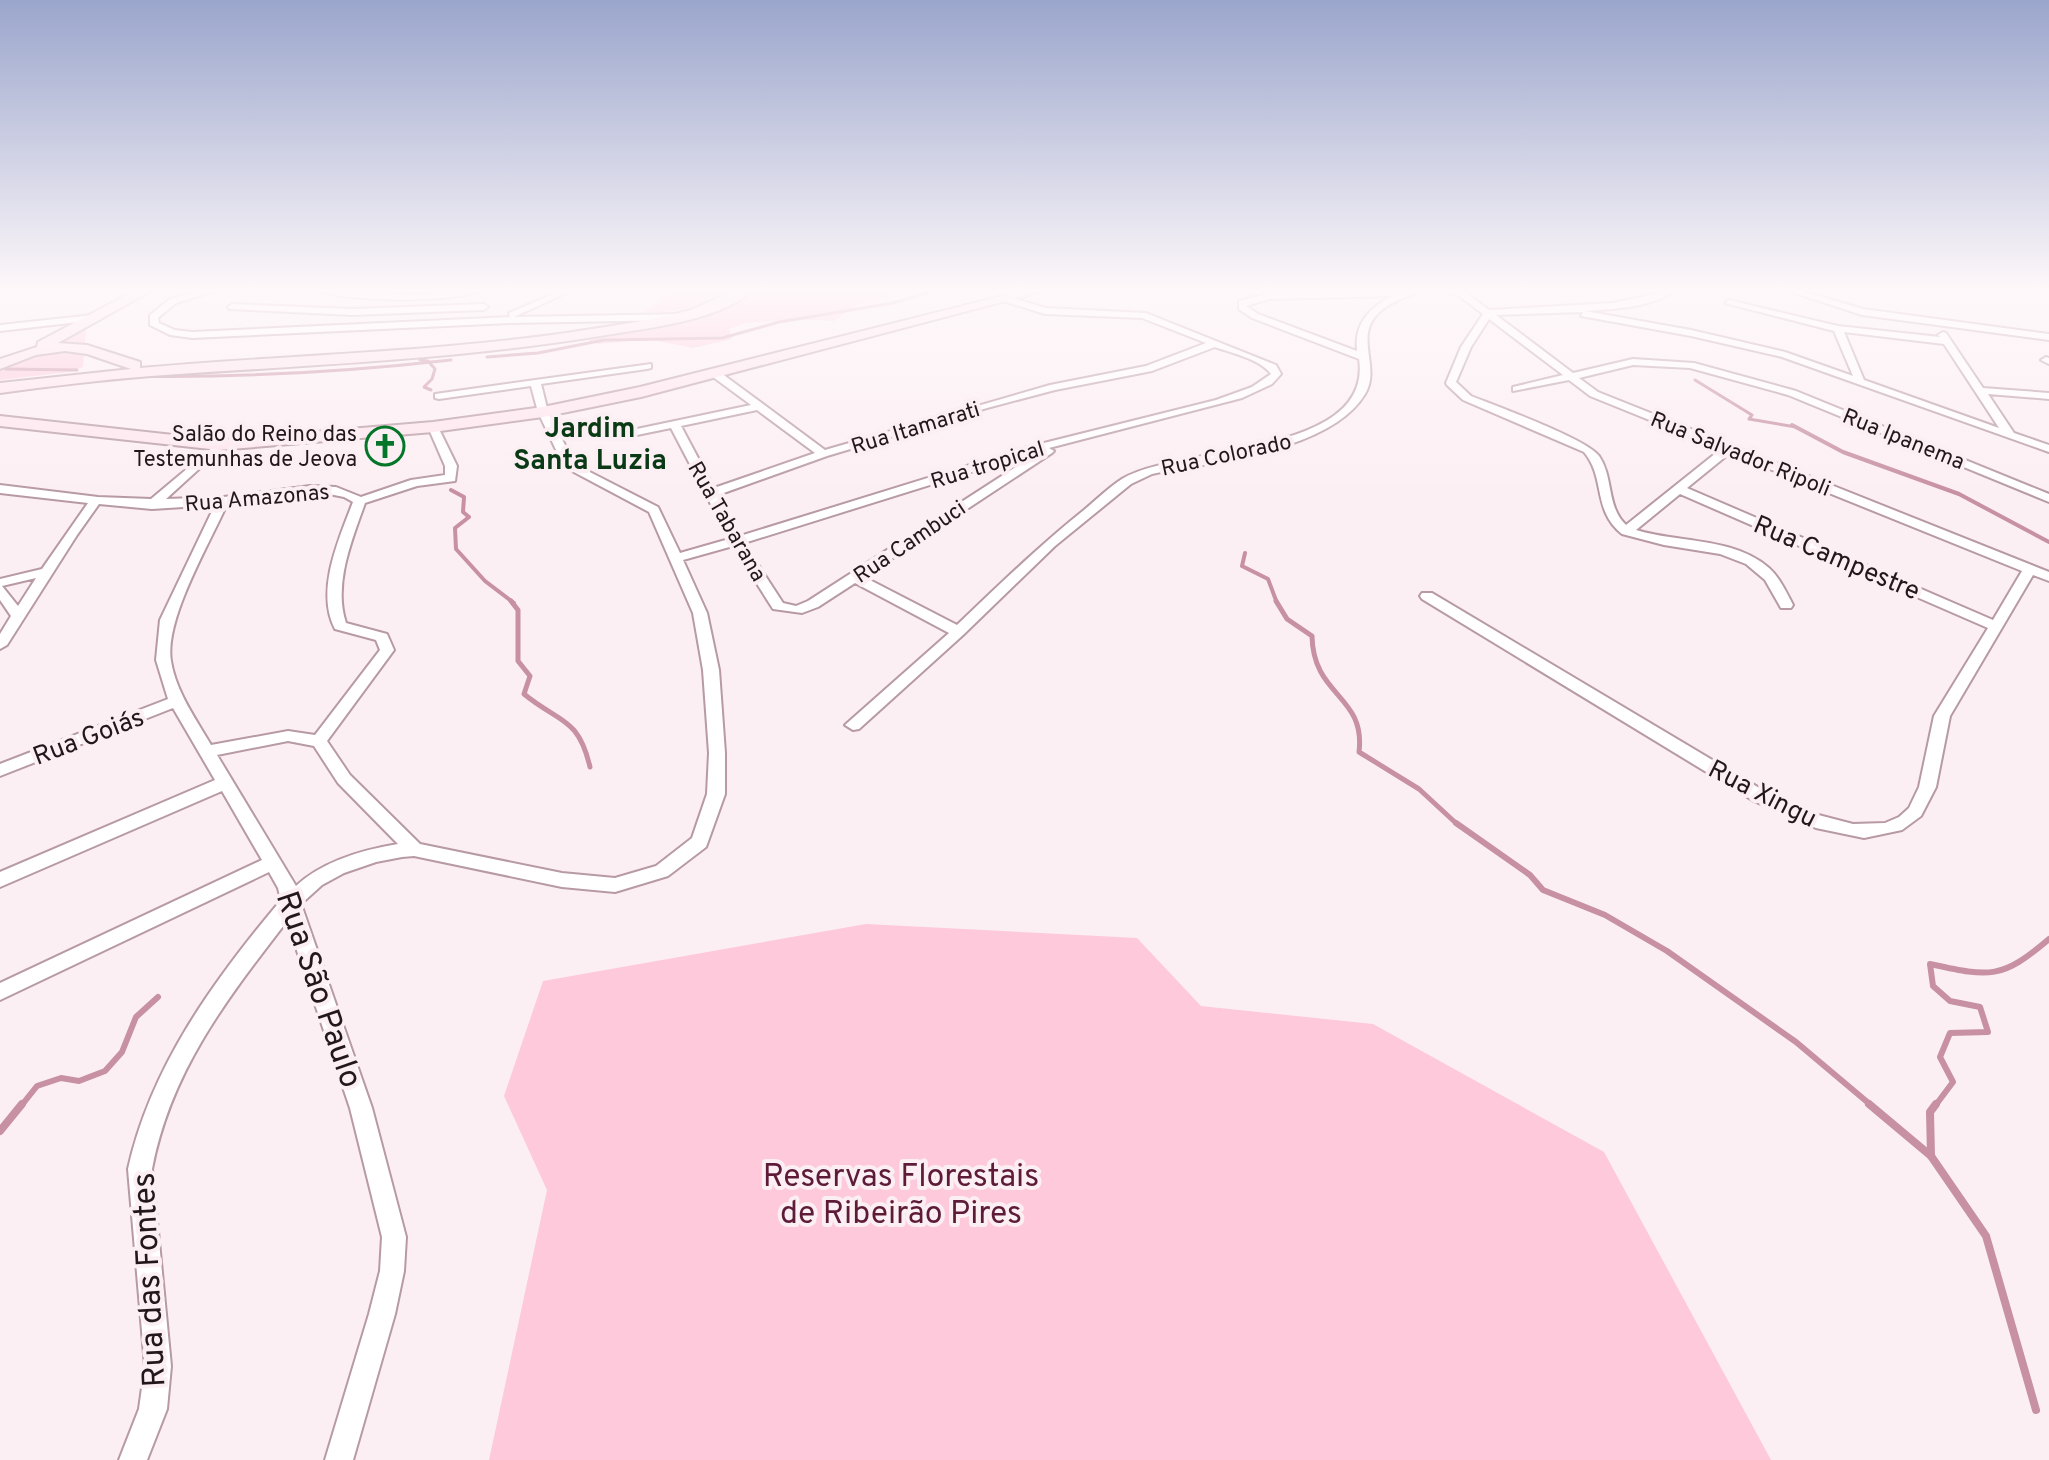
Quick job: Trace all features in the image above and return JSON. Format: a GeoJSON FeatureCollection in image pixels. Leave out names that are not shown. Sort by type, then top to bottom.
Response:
{"type":"FeatureCollection","features":[{"type":"Feature","properties":{"kind":"main road"},"geometry":{"type":"LineString","coordinates":[[0,365],[19,356]]}},
{"type":"Feature","properties":{"kind":"main road"},"geometry":{"type":"LineString","coordinates":[[66,379],[94,365],[95,356]]}},
{"type":"Feature","properties":{"kind":"main road"},"geometry":{"type":"LineString","coordinates":[[106,356],[138,366],[185,367]]}},
{"type":"Feature","properties":{"kind":"main road"},"geometry":{"type":"LineString","coordinates":[[0,386],[185,367],[413,356]]}},
{"type":"Feature","properties":{"kind":"main road"},"geometry":{"type":"LineString","coordinates":[[0,421],[219,445],[433,427],[543,412],[717,375],[789,356]]}},
{"type":"Feature","properties":{"kind":"street","name":"Rua Itamarati"},"geometry":{"type":"LineString","coordinates":[[711,493],[823,454],[1030,393],[1148,369],[1181,356]]}},
{"type":"Feature","properties":{"kind":"street","name":"Rua tropical"},"geometry":{"type":"LineString","coordinates":[[674,558],[737,543],[1066,440],[1194,408],[1272,380],[1276,374],[1272,367],[1247,356]]}},
{"type":"Feature","properties":{"kind":"street"},"geometry":{"type":"LineString","coordinates":[[1462,356],[1452,376],[1453,387],[1467,398],[1588,450],[1599,466],[1609,515],[1626,531],[1722,551],[1751,562],[1771,579],[1786,605]]}},
{"type":"Feature","properties":{"kind":"street","name":"Rua Salvador Ripoli"},"geometry":{"type":"LineString","coordinates":[[1542,356],[1606,400],[2049,577]]}},
{"type":"Feature","properties":{"kind":"street"},"geometry":{"type":"LineString","coordinates":[[1783,356],[1859,379],[2049,449]]}},
{"type":"Feature","properties":{"kind":"street"},"geometry":{"type":"LineString","coordinates":[[1849,356],[1859,379]]}},
{"type":"Feature","properties":{"kind":"street"},"geometry":{"type":"LineString","coordinates":[[1958,356],[2009,434]]}},
{"type":"Feature","properties":{"kind":"street","name":"Rua Colorado"},"geometry":{"type":"LineString","coordinates":[[853,725],[958,632],[1050,543],[1140,474],[1286,443],[1314,431],[1358,398],[1365,382],[1363,357]]}},
{"type":"Feature","properties":{"kind":"street","name":"Rua Ipanema"},"geometry":{"type":"LineString","coordinates":[[1517,389],[1633,362],[1673,363],[1714,371],[1759,382],[1836,410],[2049,498]]}},
{"type":"Feature","properties":{"kind":"street"},"geometry":{"type":"LineString","coordinates":[[439,396],[647,366]]}},
{"type":"Feature","properties":{"kind":"street"},"geometry":{"type":"LineString","coordinates":[[717,375],[823,454]]}},
{"type":"Feature","properties":{"kind":"street"},"geometry":{"type":"LineString","coordinates":[[205,752],[288,736],[319,741],[344,779],[414,849],[562,880],[615,885],[662,871],[700,842],[716,794],[717,753],[711,670],[700,613],[654,510],[576,469],[563,452],[543,412],[535,382]]}},
{"type":"Feature","properties":{"kind":"street"},"geometry":{"type":"LineString","coordinates":[[1983,391],[2049,396]]}},
{"type":"Feature","properties":{"kind":"street","name":"Rua Tabarana"},"geometry":{"type":"LineString","coordinates":[[632,433],[757,407]]}},
{"type":"Feature","properties":{"kind":"street","name":"Rua Tabarana"},"geometry":{"type":"LineString","coordinates":[[674,424],[737,543],[778,606],[789,610]]}},
{"type":"Feature","properties":{"kind":"street","name":"Rua Amazonas"},"geometry":{"type":"LineString","coordinates":[[0,489],[95,502],[152,505],[222,502],[322,489],[348,492],[360,501],[415,483],[451,478],[451,466],[433,427]]}},
{"type":"Feature","properties":{"kind":"street","name":"Rua Cambuci"},"geometry":{"type":"LineString","coordinates":[[789,610],[806,607],[856,578],[930,525],[1066,440]]}},
{"type":"Feature","properties":{"kind":"street","name":"Rua Amazonas"},"geometry":{"type":"LineString","coordinates":[[152,505],[219,445]]}},
{"type":"Feature","properties":{"kind":"street"},"geometry":{"type":"LineString","coordinates":[[1626,531],[1729,448]]}},
{"type":"Feature","properties":{"kind":"street","name":"Rua Campestre"},"geometry":{"type":"LineString","coordinates":[[1679,489],[1995,626]]}},
{"type":"Feature","properties":{"kind":"street"},"geometry":{"type":"LineString","coordinates":[[319,741],[387,650],[382,637],[340,626],[333,599],[347,538],[360,501]]}},
{"type":"Feature","properties":{"kind":"street"},"geometry":{"type":"LineString","coordinates":[[0,645],[95,502]]}},
{"type":"Feature","properties":{"kind":"street","name":"Rua São Paulo"},"geometry":{"type":"LineString","coordinates":[[222,502],[167,620],[163,660],[177,701],[287,887],[361,1108],[394,1237],[386,1300],[339,1460]]}},
{"type":"Feature","properties":{"kind":"street","name":"Rua Xingu"},"geometry":{"type":"LineString","coordinates":[[1427,596],[1742,786],[1823,824],[1854,831],[1875,831],[1908,820],[1925,797],[1936,730],[2030,569]]}},
{"type":"Feature","properties":{"kind":"street"},"geometry":{"type":"LineString","coordinates":[[0,583],[46,572]]}},
{"type":"Feature","properties":{"kind":"street"},"geometry":{"type":"LineString","coordinates":[[856,578],[958,632]]}},
{"type":"Feature","properties":{"kind":"street"},"geometry":{"type":"LineString","coordinates":[[0,590],[18,616]]}},
{"type":"Feature","properties":{"kind":"street","name":"Rua Goiás"},"geometry":{"type":"LineString","coordinates":[[0,770],[177,701]]}},
{"type":"Feature","properties":{"kind":"street"},"geometry":{"type":"LineString","coordinates":[[0,880],[224,783]]}},
{"type":"Feature","properties":{"kind":"street","name":"Rua das Fontes"},"geometry":{"type":"LineString","coordinates":[[132,1456],[153,1409],[158,1366],[140,1169],[145,1137],[172,1069],[201,1021],[292,901],[317,879],[337,868],[396,850],[414,849]]}},
{"type":"Feature","properties":{"kind":"street"},"geometry":{"type":"LineString","coordinates":[[0,992],[271,863]]}},
{"type":"Feature","properties":{"kind":"green space"},"geometry":{"type":"Polygon","coordinates":[[[26,356],[84,356],[83,367],[69,372],[0,380],[0,369],[26,356]]]}},
{"type":"Feature","properties":{"kind":"green space","name":"Reservas Florestais de Ribeirão Pires"},"geometry":{"type":"Polygon","coordinates":[[[866,924],[1137,938],[1201,1006],[1373,1024],[1604,1152],[1771,1460],[489,1460],[547,1190],[504,1096],[543,981],[866,924]]]}},
{"type":"Feature","properties":{"kind":"waterway"},"geometry":{"type":"LineString","coordinates":[[487,357],[498,356]]}},
{"type":"Feature","properties":{"kind":"waterway"},"geometry":{"type":"LineString","coordinates":[[420,360],[429,362]]}},
{"type":"Feature","properties":{"kind":"waterway"},"geometry":{"type":"LineString","coordinates":[[429,362],[451,360]]}},
{"type":"Feature","properties":{"kind":"waterway"},"geometry":{"type":"LineString","coordinates":[[130,376],[290,373],[429,362]]}},
{"type":"Feature","properties":{"kind":"waterway"},"geometry":{"type":"LineString","coordinates":[[429,362],[435,369],[432,379],[424,387],[431,390]]}},
{"type":"Feature","properties":{"kind":"waterway"},"geometry":{"type":"LineString","coordinates":[[6,369],[77,370]]}},
{"type":"Feature","properties":{"kind":"waterway"},"geometry":{"type":"LineString","coordinates":[[1695,380],[1752,415],[1749,419],[1796,427]]}},
{"type":"Feature","properties":{"kind":"waterway"},"geometry":{"type":"LineString","coordinates":[[1792,425],[1796,427]]}},
{"type":"Feature","properties":{"kind":"waterway"},"geometry":{"type":"LineString","coordinates":[[1796,427],[1843,452],[1959,494],[2049,542]]}},
{"type":"Feature","properties":{"kind":"waterway"},"geometry":{"type":"LineString","coordinates":[[451,490],[464,497],[463,512],[469,517],[455,528],[456,549],[485,581],[514,603]]}},
{"type":"Feature","properties":{"kind":"waterway"},"geometry":{"type":"LineString","coordinates":[[1245,553],[1242,566],[1268,579],[1277,602]]}},
{"type":"Feature","properties":{"kind":"waterway"},"geometry":{"type":"LineString","coordinates":[[511,601],[518,610],[518,661],[530,676],[524,694],[573,729],[580,738],[590,767]]}},
{"type":"Feature","properties":{"kind":"waterway"},"geometry":{"type":"LineString","coordinates":[[1277,602],[1287,619],[1312,636],[1321,672],[1355,718],[1359,752],[1419,789],[1458,825]]}},
{"type":"Feature","properties":{"kind":"waterway"},"geometry":{"type":"LineString","coordinates":[[1456,823],[1530,875],[1543,890],[1605,915],[1667,951],[1796,1042],[1872,1106]]}},
{"type":"Feature","properties":{"kind":"waterway"},"geometry":{"type":"LineString","coordinates":[[1935,1106],[1953,1082],[1940,1057],[1950,1033],[1988,1032],[1980,1007],[1950,1001],[1933,986],[1930,964],[1981,973],[1994,972],[2019,962],[2049,939]]}},
{"type":"Feature","properties":{"kind":"waterway"},"geometry":{"type":"LineString","coordinates":[[21,1106],[37,1086],[61,1078],[79,1081],[105,1071],[122,1052],[136,1017],[158,997]]}},
{"type":"Feature","properties":{"kind":"waterway"},"geometry":{"type":"LineString","coordinates":[[0,1131],[22,1104]]}},
{"type":"Feature","properties":{"kind":"waterway"},"geometry":{"type":"LineString","coordinates":[[1869,1104],[1931,1156]]}},
{"type":"Feature","properties":{"kind":"waterway"},"geometry":{"type":"LineString","coordinates":[[1931,1156],[1930,1112],[1936,1104]]}},
{"type":"Feature","properties":{"kind":"waterway"},"geometry":{"type":"LineString","coordinates":[[1931,1156],[1986,1236],[2036,1410]]}},
{"type":"Feature","properties":{"kind":"place","name":"Salão do Reino das Testemunhas de Jeova"},"geometry":{"type":"Point","coordinates":[385,446]}},
{"type":"Feature","properties":{"kind":"district","name":"Jardim Santa Luzia"},"geometry":{"type":"Point","coordinates":[590,443]}}]}
